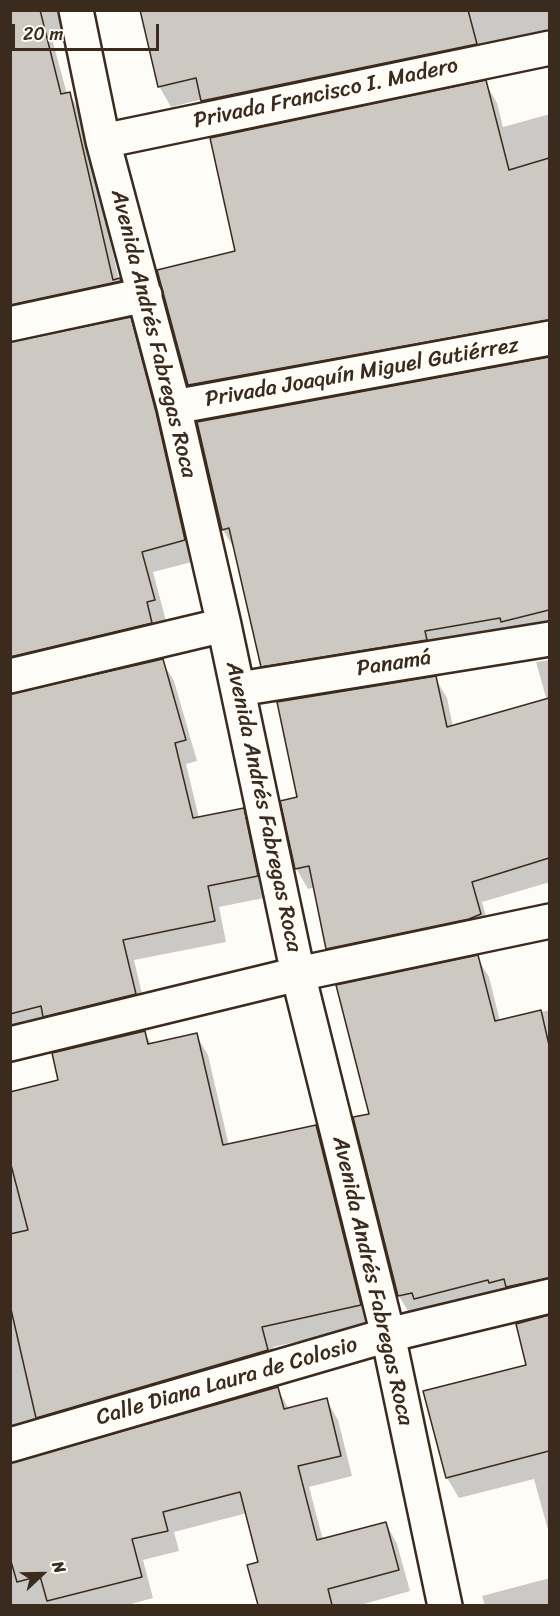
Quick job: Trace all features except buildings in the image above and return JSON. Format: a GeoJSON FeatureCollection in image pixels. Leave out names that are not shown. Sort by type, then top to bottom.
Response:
{"type":"FeatureCollection","features":[{"type":"Feature","properties":{"kind":"street","name":"Avenida Andrés Fabregas Roca"},"geometry":{"type":"LineString","coordinates":[[76,10],[103,141],[174,407],[239,689],[298,974],[388,1335],[445,1605]]}},
{"type":"Feature","properties":{"kind":"street","name":"Privada Francisco I. Madero"},"geometry":{"type":"LineString","coordinates":[[103,141],[549,48]]}},
{"type":"Feature","properties":{"kind":"street"},"geometry":{"type":"LineString","coordinates":[[10,324],[145,295]]}},
{"type":"Feature","properties":{"kind":"street","name":"Privada Joaquín Miguel Gutiérrez"},"geometry":{"type":"LineString","coordinates":[[174,407],[549,338]]}},
{"type":"Feature","properties":{"kind":"street"},"geometry":{"type":"LineString","coordinates":[[10,676],[224,625]]}},
{"type":"Feature","properties":{"kind":"street","name":"Panamá"},"geometry":{"type":"LineString","coordinates":[[239,689],[549,639]]}},
{"type":"Feature","properties":{"kind":"street"},"geometry":{"type":"LineString","coordinates":[[10,1044],[298,974],[549,921]]}},
{"type":"Feature","properties":{"kind":"street","name":"Calle Diana Laura de Colosio"},"geometry":{"type":"LineString","coordinates":[[10,1446],[388,1335],[549,1296]]}}]}
